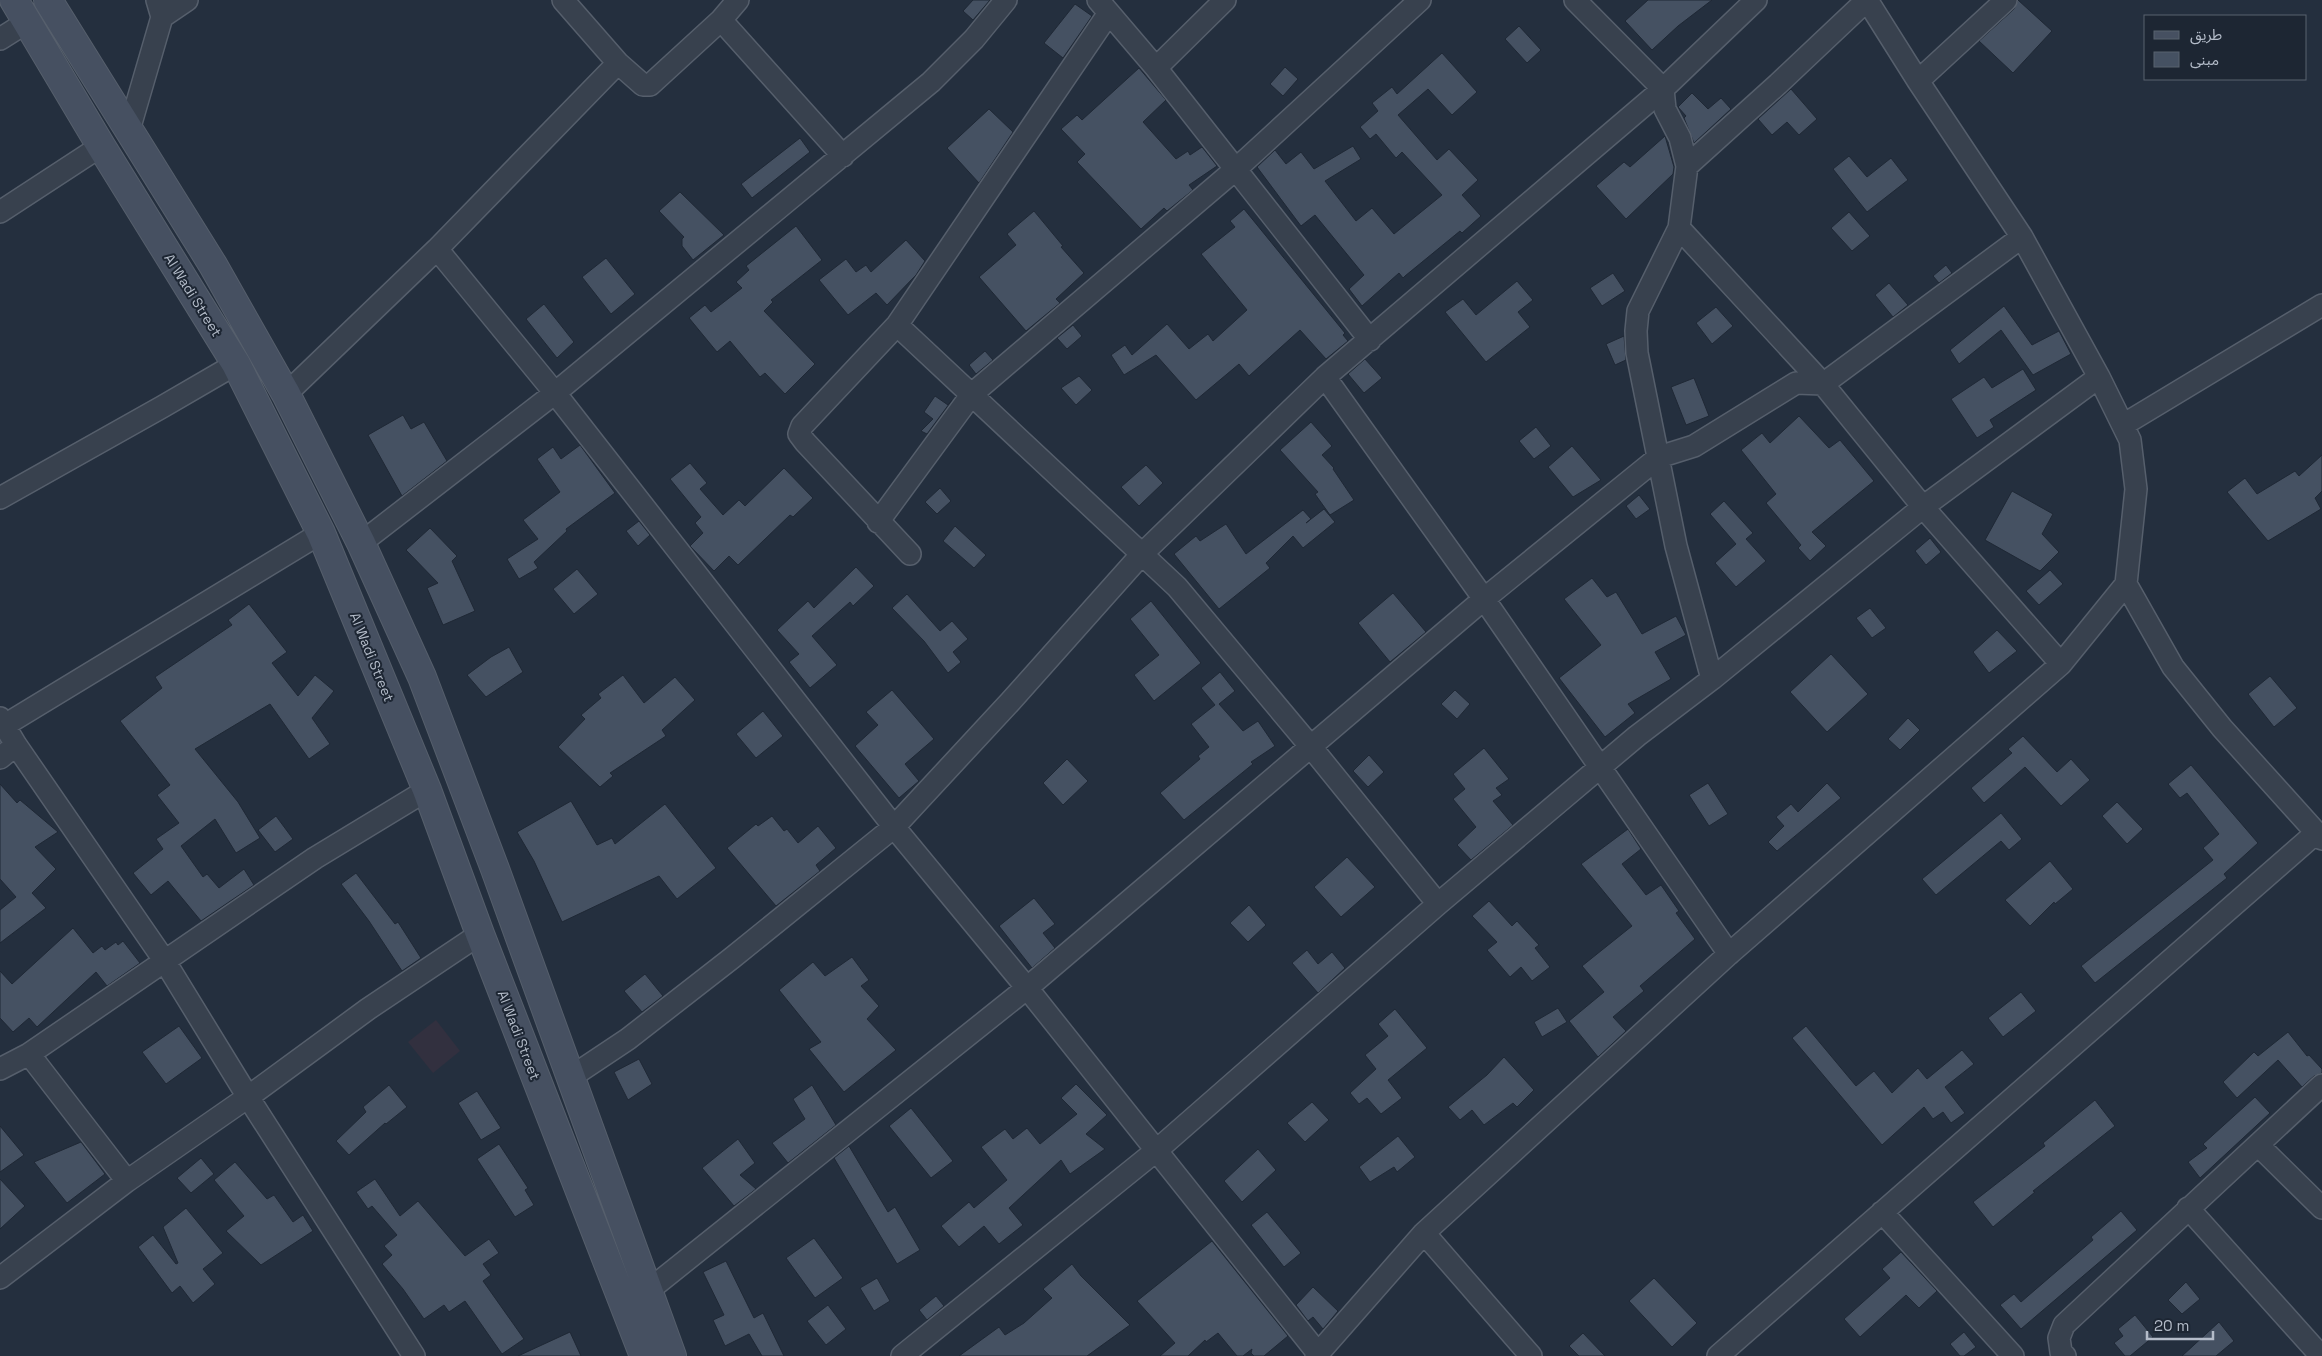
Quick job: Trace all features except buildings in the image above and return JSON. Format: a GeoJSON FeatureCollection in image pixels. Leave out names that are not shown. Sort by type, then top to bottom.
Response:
{"type":"FeatureCollection","features":[{"type":"Feature","properties":{"kind":"main road"},"geometry":{"type":"LineString","coordinates":[[48,0],[213,265],[286,394],[361,543],[422,677],[571,1077],[672,1356]]}},
{"type":"Feature","properties":{"kind":"main road","name":"Al Wadi Street"},"geometry":{"type":"LineString","coordinates":[[20,11],[236,364],[321,533],[427,790],[480,934],[644,1356]]}},
{"type":"Feature","properties":{"kind":"street"},"geometry":{"type":"LineString","coordinates":[[129,130],[160,9],[187,0]]}},
{"type":"Feature","properties":{"kind":"street"},"geometry":{"type":"LineString","coordinates":[[563,0],[618,63],[643,85],[650,85],[721,20],[738,0]]}},
{"type":"Feature","properties":{"kind":"street"},"geometry":{"type":"LineString","coordinates":[[361,543],[555,393],[931,82],[974,38],[1006,0]]}},
{"type":"Feature","properties":{"kind":"street"},"geometry":{"type":"LineString","coordinates":[[1156,68],[1225,0]]}},
{"type":"Feature","properties":{"kind":"street"},"geometry":{"type":"LineString","coordinates":[[878,522],[972,394],[1236,169],[1420,0]]}},
{"type":"Feature","properties":{"kind":"street"},"geometry":{"type":"LineString","coordinates":[[1575,0],[1663,89],[1665,109],[1680,138],[1687,166],[1679,228],[1638,311],[1636,331],[1637,353],[1660,457],[1676,546],[1712,679]]}},
{"type":"Feature","properties":{"kind":"street"},"geometry":{"type":"LineString","coordinates":[[571,1077],[628,1039],[894,827],[1010,702],[1141,555],[1325,377],[1663,89],[1756,0]]}},
{"type":"Feature","properties":{"kind":"street"},"geometry":{"type":"LineString","coordinates":[[437,249],[555,393],[894,827],[1027,988],[1318,1355],[1424,1234],[1729,954],[2062,664],[2126,584],[2136,490],[2130,440],[2100,377],[2022,237],[1918,81],[1867,0],[1687,166]]}},
{"type":"Feature","properties":{"kind":"street"},"geometry":{"type":"LineString","coordinates":[[1918,81],[2006,0]]}},
{"type":"Feature","properties":{"kind":"street"},"geometry":{"type":"LineString","coordinates":[[910,554],[878,522],[799,434],[802,426],[897,325],[1104,6],[1156,68],[1370,340]]}},
{"type":"Feature","properties":{"kind":"street"},"geometry":{"type":"LineString","coordinates":[[0,39],[20,11]]}},
{"type":"Feature","properties":{"kind":"street"},"geometry":{"type":"LineString","coordinates":[[721,20],[843,156]]}},
{"type":"Feature","properties":{"kind":"street"},"geometry":{"type":"LineString","coordinates":[[286,394],[437,249],[618,63]]}},
{"type":"Feature","properties":{"kind":"street"},"geometry":{"type":"LineString","coordinates":[[0,212],[101,146]]}},
{"type":"Feature","properties":{"kind":"street"},"geometry":{"type":"LineString","coordinates":[[1679,228],[1824,384],[1923,507],[2062,664]]}},
{"type":"Feature","properties":{"kind":"street"},"geometry":{"type":"LineString","coordinates":[[648,1290],[1027,988],[1484,600],[1660,457],[1694,446],[1796,383],[1824,384],[2022,237]]}},
{"type":"Feature","properties":{"kind":"street"},"geometry":{"type":"LineString","coordinates":[[2123,425],[2322,304]]}},
{"type":"Feature","properties":{"kind":"street"},"geometry":{"type":"LineString","coordinates":[[897,325],[1177,587],[1311,747],[1438,904]]}},
{"type":"Feature","properties":{"kind":"street"},"geometry":{"type":"LineString","coordinates":[[0,498],[236,364]]}},
{"type":"Feature","properties":{"kind":"street"},"geometry":{"type":"LineString","coordinates":[[1325,377],[1601,766],[1729,954]]}},
{"type":"Feature","properties":{"kind":"street"},"geometry":{"type":"LineString","coordinates":[[902,1356],[1157,1150],[1438,904],[1601,766],[1712,679],[1923,507],[2100,377]]}},
{"type":"Feature","properties":{"kind":"street"},"geometry":{"type":"LineString","coordinates":[[321,533],[2,722],[8,752],[164,960],[248,1097],[414,1356]]}},
{"type":"Feature","properties":{"kind":"street"},"geometry":{"type":"LineString","coordinates":[[1718,1356],[1882,1212],[2319,836],[2222,728],[2173,667],[2126,584]]}},
{"type":"Feature","properties":{"kind":"street"},"geometry":{"type":"LineString","coordinates":[[127,1181],[10,1058],[164,960],[315,858],[427,790]]}},
{"type":"Feature","properties":{"kind":"street"},"geometry":{"type":"LineString","coordinates":[[0,1278],[127,1181],[248,1097],[368,1009],[480,934]]}},
{"type":"Feature","properties":{"kind":"street"},"geometry":{"type":"LineString","coordinates":[[2060,1355],[2059,1338],[2064,1325],[2188,1208],[2259,1146],[2322,1086]]}},
{"type":"Feature","properties":{"kind":"street"},"geometry":{"type":"LineString","coordinates":[[2259,1146],[2322,1208]]}},
{"type":"Feature","properties":{"kind":"street"},"geometry":{"type":"LineString","coordinates":[[2188,1208],[2321,1356]]}},
{"type":"Feature","properties":{"kind":"street"},"geometry":{"type":"LineString","coordinates":[[1882,1212],[2013,1356]]}},
{"type":"Feature","properties":{"kind":"street"},"geometry":{"type":"LineString","coordinates":[[1424,1234],[1531,1356]]}},
{"type":"Feature","properties":{"kind":"shaded area"},"geometry":{"type":"Polygon","coordinates":[[[436,1020],[460,1051],[433,1073],[408,1042],[436,1020]]]}}]}
